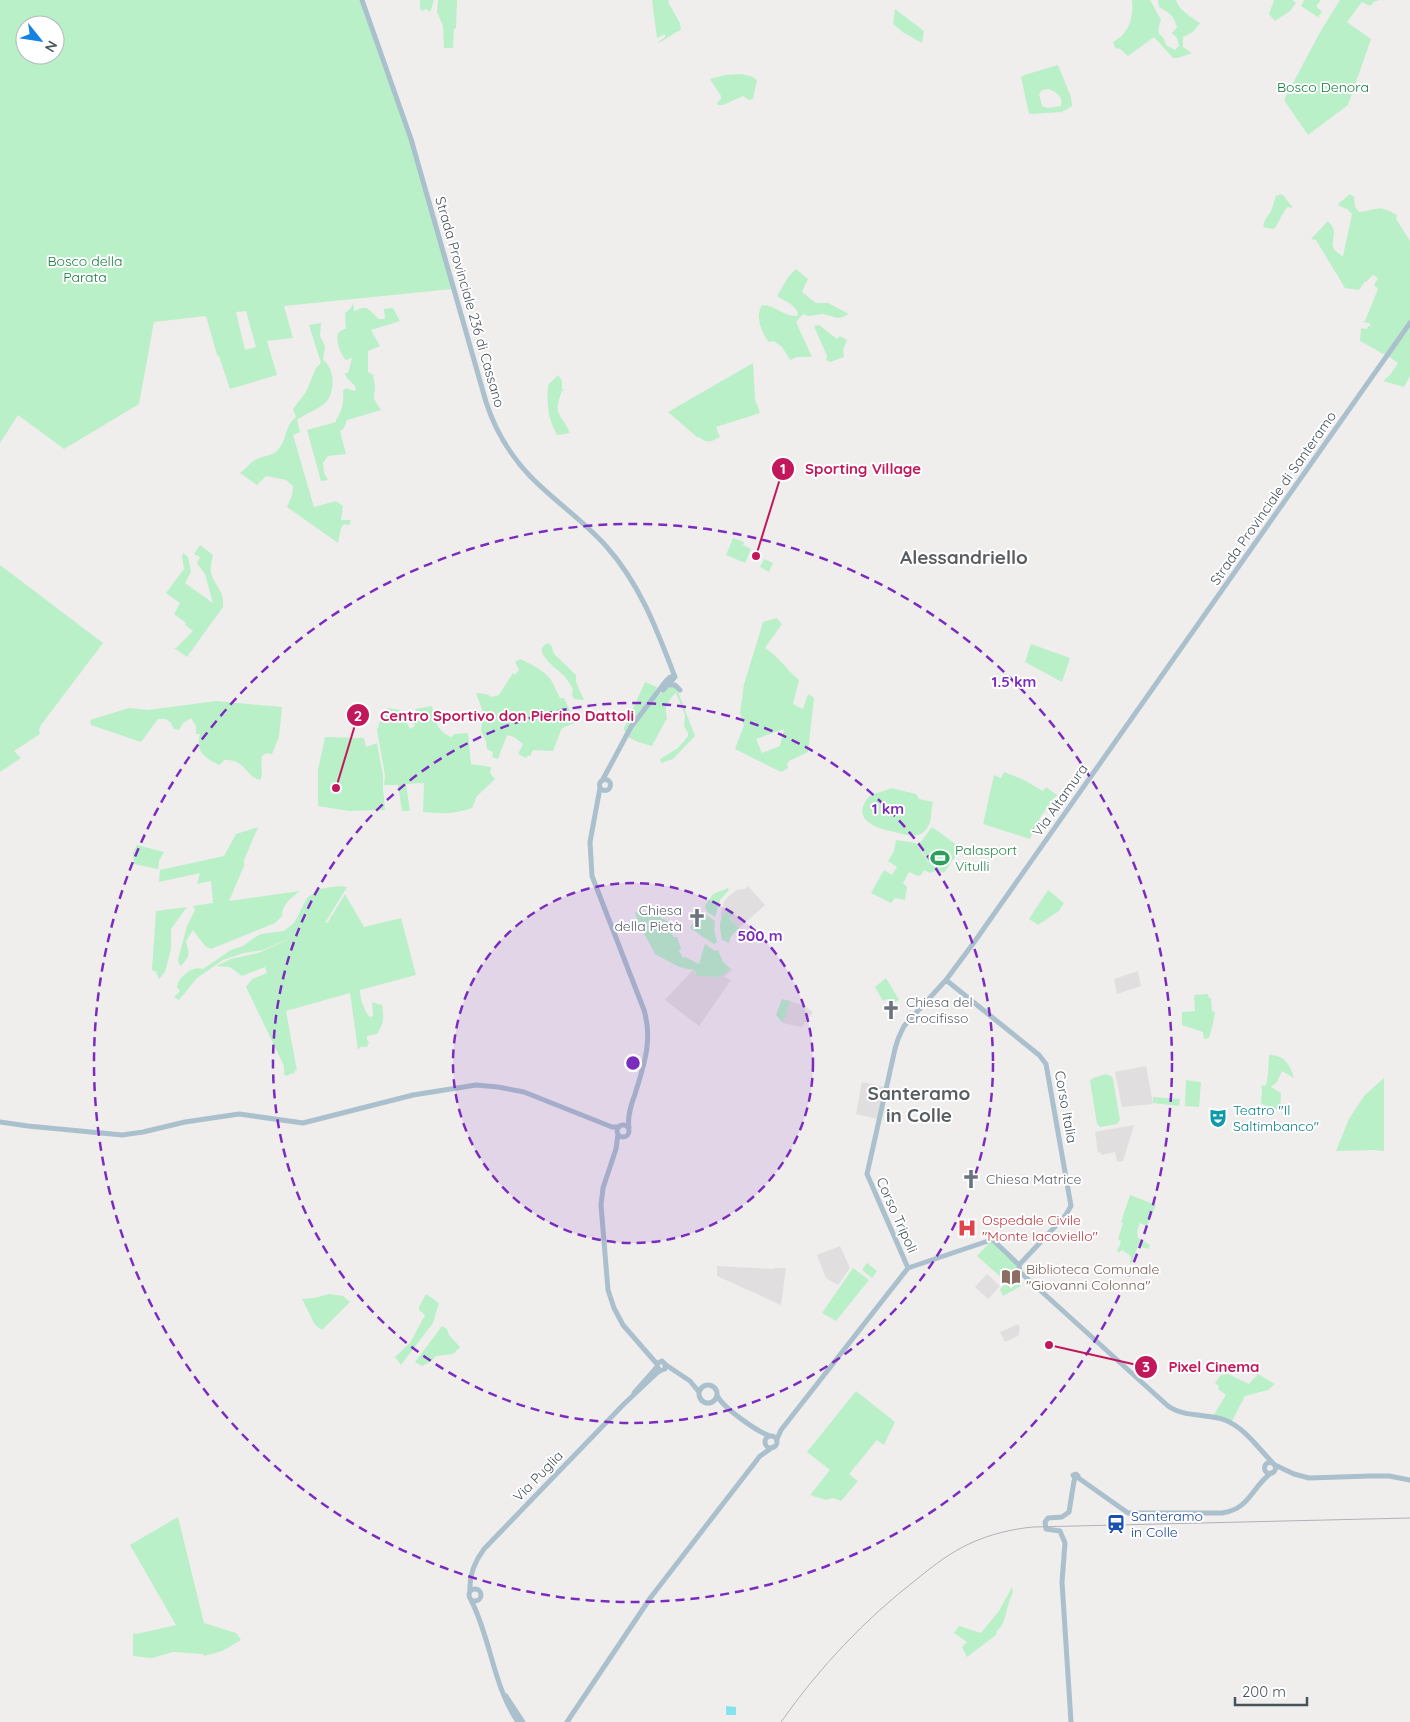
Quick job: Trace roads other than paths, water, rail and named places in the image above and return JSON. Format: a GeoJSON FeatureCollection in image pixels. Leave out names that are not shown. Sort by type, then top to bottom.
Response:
{"type":"FeatureCollection","features":[{"type":"Feature","properties":{"kind":"main road","name":"Strada Provinciale 236 di Cassano"},"geometry":{"type":"LineString","coordinates":[[362,0],[411,139],[486,402],[495,426],[514,456],[531,477],[605,545],[626,572],[646,604],[675,677],[667,683]]}},
{"type":"Feature","properties":{"kind":"main road","name":"Strada Provinciale di Santeramo"},"geometry":{"type":"LineString","coordinates":[[1154,686],[1410,322]]}},
{"type":"Feature","properties":{"kind":"main road"},"geometry":{"type":"LineString","coordinates":[[595,820],[600,783],[634,722],[667,683],[669,662]]}},
{"type":"Feature","properties":{"kind":"main road"},"geometry":{"type":"LineString","coordinates":[[667,683],[675,685],[680,690]]}},
{"type":"Feature","properties":{"kind":"main road","name":"Via Altamura"},"geometry":{"type":"LineString","coordinates":[[904,1026],[946,980],[1154,686]]}},
{"type":"Feature","properties":{"kind":"main road"},"geometry":{"type":"LineString","coordinates":[[613,1158],[629,1133],[628,1122],[648,1045],[648,1027],[644,1010],[592,876],[590,842],[601,800],[610,788],[610,775],[617,754]]}},
{"type":"Feature","properties":{"kind":"main road"},"geometry":{"type":"LineString","coordinates":[[602,781],[610,782]]}},
{"type":"Feature","properties":{"kind":"main road"},"geometry":{"type":"LineString","coordinates":[[600,788],[607,790]]}},
{"type":"Feature","properties":{"kind":"main road","name":"Corso Italia"},"geometry":{"type":"LineString","coordinates":[[946,980],[1039,1055],[1046,1064],[1071,1206],[1065,1216],[1019,1265]]}},
{"type":"Feature","properties":{"kind":"main road","name":"Corso Tripoli"},"geometry":{"type":"LineString","coordinates":[[904,1026],[895,1049],[867,1174],[908,1268]]}},
{"type":"Feature","properties":{"kind":"main road"},"geometry":{"type":"LineString","coordinates":[[0,1122],[122,1135],[185,1122],[239,1114],[303,1123],[413,1095],[476,1085],[524,1092],[609,1126],[623,1138],[626,1137]]}},
{"type":"Feature","properties":{"kind":"main road"},"geometry":{"type":"LineString","coordinates":[[632,1104],[620,1126],[613,1158],[604,1184],[601,1205],[608,1290],[614,1308],[623,1325],[645,1350],[661,1366],[681,1375],[701,1389]]}},
{"type":"Feature","properties":{"kind":"main road"},"geometry":{"type":"LineString","coordinates":[[609,1126],[626,1126],[629,1128]]}},
{"type":"Feature","properties":{"kind":"main road"},"geometry":{"type":"LineString","coordinates":[[760,1456],[776,1445],[781,1430],[908,1268],[988,1240],[993,1240],[1019,1265],[1018,1270],[1021,1273],[1174,1410],[1182,1413],[1218,1418],[1229,1422],[1242,1430],[1274,1464],[1286,1471],[1301,1476],[1312,1478],[1376,1476],[1410,1480]]}},
{"type":"Feature","properties":{"kind":"main road","name":"Via Puglia"},"geometry":{"type":"LineString","coordinates":[[473,1590],[474,1568],[484,1549],[661,1366]]}},
{"type":"Feature","properties":{"kind":"main road"},"geometry":{"type":"LineString","coordinates":[[732,1411],[714,1401],[709,1403],[703,1401],[699,1396],[701,1389],[707,1385],[712,1386],[716,1390],[720,1401],[732,1411],[758,1430],[777,1439]]}},
{"type":"Feature","properties":{"kind":"main road"},"geometry":{"type":"LineString","coordinates":[[714,1401],[717,1394]]}},
{"type":"Feature","properties":{"kind":"main road"},"geometry":{"type":"LineString","coordinates":[[758,1430],[768,1447],[773,1448]]}},
{"type":"Feature","properties":{"kind":"main road"},"geometry":{"type":"LineString","coordinates":[[567,1722],[651,1597],[760,1456],[765,1442],[770,1436],[781,1430]]}},
{"type":"Feature","properties":{"kind":"main road"},"geometry":{"type":"LineString","coordinates":[[1264,1454],[1267,1472],[1286,1471]]}},
{"type":"Feature","properties":{"kind":"main road"},"geometry":{"type":"LineString","coordinates":[[1260,1482],[1267,1463],[1274,1464]]}},
{"type":"Feature","properties":{"kind":"main road"},"geometry":{"type":"LineString","coordinates":[[1072,1722],[1062,1576],[1065,1541],[1060,1531],[1046,1529],[1045,1522],[1048,1518],[1062,1517],[1068,1513],[1076,1477],[1121,1509],[1130,1513],[1222,1513],[1234,1510],[1244,1504],[1260,1482],[1275,1470],[1274,1464]]}},
{"type":"Feature","properties":{"kind":"main road"},"geometry":{"type":"LineString","coordinates":[[481,1622],[478,1601],[481,1594],[473,1590],[469,1596],[481,1622],[508,1708],[518,1722]]}},
{"type":"Feature","properties":{"kind":"main road"},"geometry":{"type":"LineString","coordinates":[[471,1600],[478,1601]]}},
{"type":"Feature","properties":{"kind":"main road"},"geometry":{"type":"LineString","coordinates":[[501,1687],[523,1722]]}},
{"type":"Feature","properties":{"kind":"water"},"geometry":{"type":"Polygon","coordinates":[[[726,1706],[736,1707],[736,1715],[726,1715],[726,1706]]]}},
{"type":"Feature","properties":{"kind":"railway"},"geometry":{"type":"LineString","coordinates":[[781,1722],[811,1682],[844,1645],[879,1611],[943,1559],[986,1537],[1033,1527],[1410,1518]]}},
{"type":"Feature","properties":{"kind":"place","name":"Sporting Village"},"geometry":{"type":"Point","coordinates":[756,556]}},
{"type":"Feature","properties":{"kind":"place","name":"Centro Sportivo don Pierino Dattoli"},"geometry":{"type":"Point","coordinates":[336,788]}},
{"type":"Feature","properties":{"kind":"place","name":"Palasport Vitulli"},"geometry":{"type":"Point","coordinates":[940,858]}},
{"type":"Feature","properties":{"kind":"place","name":"Chiesa della Pietà"},"geometry":{"type":"Point","coordinates":[697,918]}},
{"type":"Feature","properties":{"kind":"place","name":"Chiesa del Crocifisso"},"geometry":{"type":"Point","coordinates":[891,1010]}},
{"type":"Feature","properties":{"kind":"place","name":"Teatro \"Il Saltimbanco\""},"geometry":{"type":"Point","coordinates":[1218,1118]}},
{"type":"Feature","properties":{"kind":"place","name":"Chiesa Matrice"},"geometry":{"type":"Point","coordinates":[971,1179]}},
{"type":"Feature","properties":{"kind":"place","name":"Ospedale Civile \"Monte Iacoviello\""},"geometry":{"type":"Point","coordinates":[967,1228]}},
{"type":"Feature","properties":{"kind":"place","name":"Biblioteca Comunale \"Giovanni Colonna\""},"geometry":{"type":"Point","coordinates":[1011,1277]}},
{"type":"Feature","properties":{"kind":"place","name":"Pixel Cinema"},"geometry":{"type":"Point","coordinates":[1049,1345]}},
{"type":"Feature","properties":{"kind":"place","name":"Santeramo in Colle"},"geometry":{"type":"Point","coordinates":[1116,1524]}},
{"type":"Feature","properties":{"kind":"district","name":"Alessandriello"},"geometry":{"type":"Point","coordinates":[964,557]}},
{"type":"Feature","properties":{"kind":"district","name":"Santeramo in Colle"},"geometry":{"type":"Point","coordinates":[919,1104]}},
{"type":"Feature","properties":{"kind":"park label","name":"Bosco Denora"},"geometry":{"type":"Point","coordinates":[1323,87]}},
{"type":"Feature","properties":{"kind":"park label","name":"Bosco della Parata"},"geometry":{"type":"Point","coordinates":[85,270]}}]}
